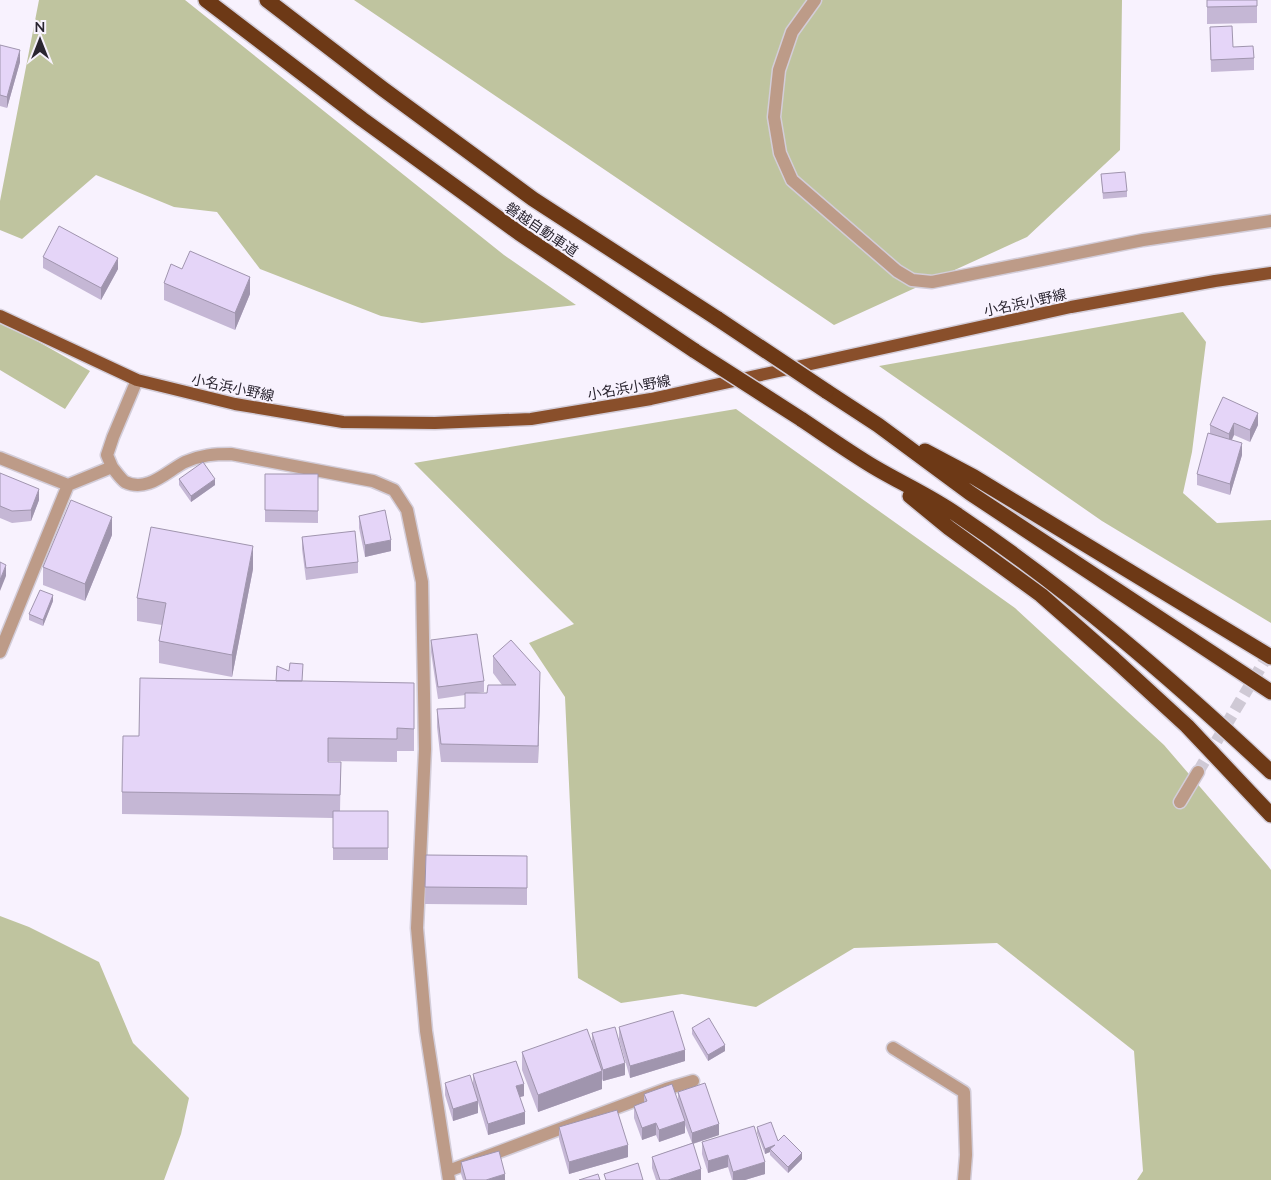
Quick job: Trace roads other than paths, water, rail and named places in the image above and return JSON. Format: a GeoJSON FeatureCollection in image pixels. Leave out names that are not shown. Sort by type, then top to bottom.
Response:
{"type":"FeatureCollection","features":[{"type":"Feature","properties":{"kind":"highway","name":"磐越自動車道"},"geometry":{"type":"LineString","coordinates":[[206,0],[362,119],[519,234],[873,466]]}},
{"type":"Feature","properties":{"kind":"highway","name":"磐越自動車道"},"geometry":{"type":"LineString","coordinates":[[267,0],[383,89],[534,199],[878,425]]}},
{"type":"Feature","properties":{"kind":"highway"},"geometry":{"type":"LineString","coordinates":[[878,425],[974,477],[1271,657]]}},
{"type":"Feature","properties":{"kind":"highway"},"geometry":{"type":"LineString","coordinates":[[878,425],[970,493],[1271,692]]}},
{"type":"Feature","properties":{"kind":"highway"},"geometry":{"type":"LineString","coordinates":[[873,466],[954,513],[1050,580],[1206,711],[1271,772]]}},
{"type":"Feature","properties":{"kind":"highway"},"geometry":{"type":"LineString","coordinates":[[873,466],[949,528],[1041,595],[1114,658],[1187,726],[1271,816]]}},
{"type":"Feature","properties":{"kind":"main road","name":"小名浜小野線"},"geometry":{"type":"LineString","coordinates":[[0,316],[136,380],[235,404],[342,422],[435,423],[531,419],[651,400],[1071,307],[1271,273]]}},
{"type":"Feature","properties":{"kind":"street"},"geometry":{"type":"LineString","coordinates":[[816,0],[792,32],[779,70],[774,117],[780,152],[792,180],[897,271],[912,280],[932,282],[1143,240],[1271,221]]}},
{"type":"Feature","properties":{"kind":"street"},"geometry":{"type":"LineString","coordinates":[[136,380],[107,455],[112,468],[125,482],[142,485],[163,477],[185,462],[208,454],[231,454],[373,481],[394,490],[407,510],[422,582],[426,749],[418,928],[426,1031],[448,1175],[666,1089],[693,1082]]}},
{"type":"Feature","properties":{"kind":"street"},"geometry":{"type":"LineString","coordinates":[[0,458],[68,485],[112,468]]}},
{"type":"Feature","properties":{"kind":"street"},"geometry":{"type":"LineString","coordinates":[[0,652],[68,485]]}},
{"type":"Feature","properties":{"kind":"street"},"geometry":{"type":"LineString","coordinates":[[1180,802],[1198,772]]}},
{"type":"Feature","properties":{"kind":"street"},"geometry":{"type":"LineString","coordinates":[[893,1048],[964,1092],[966,1155],[964,1180]]}},
{"type":"Feature","properties":{"kind":"tunnel"},"geometry":{"type":"LineString","coordinates":[[1198,772],[1271,650]]}}]}
